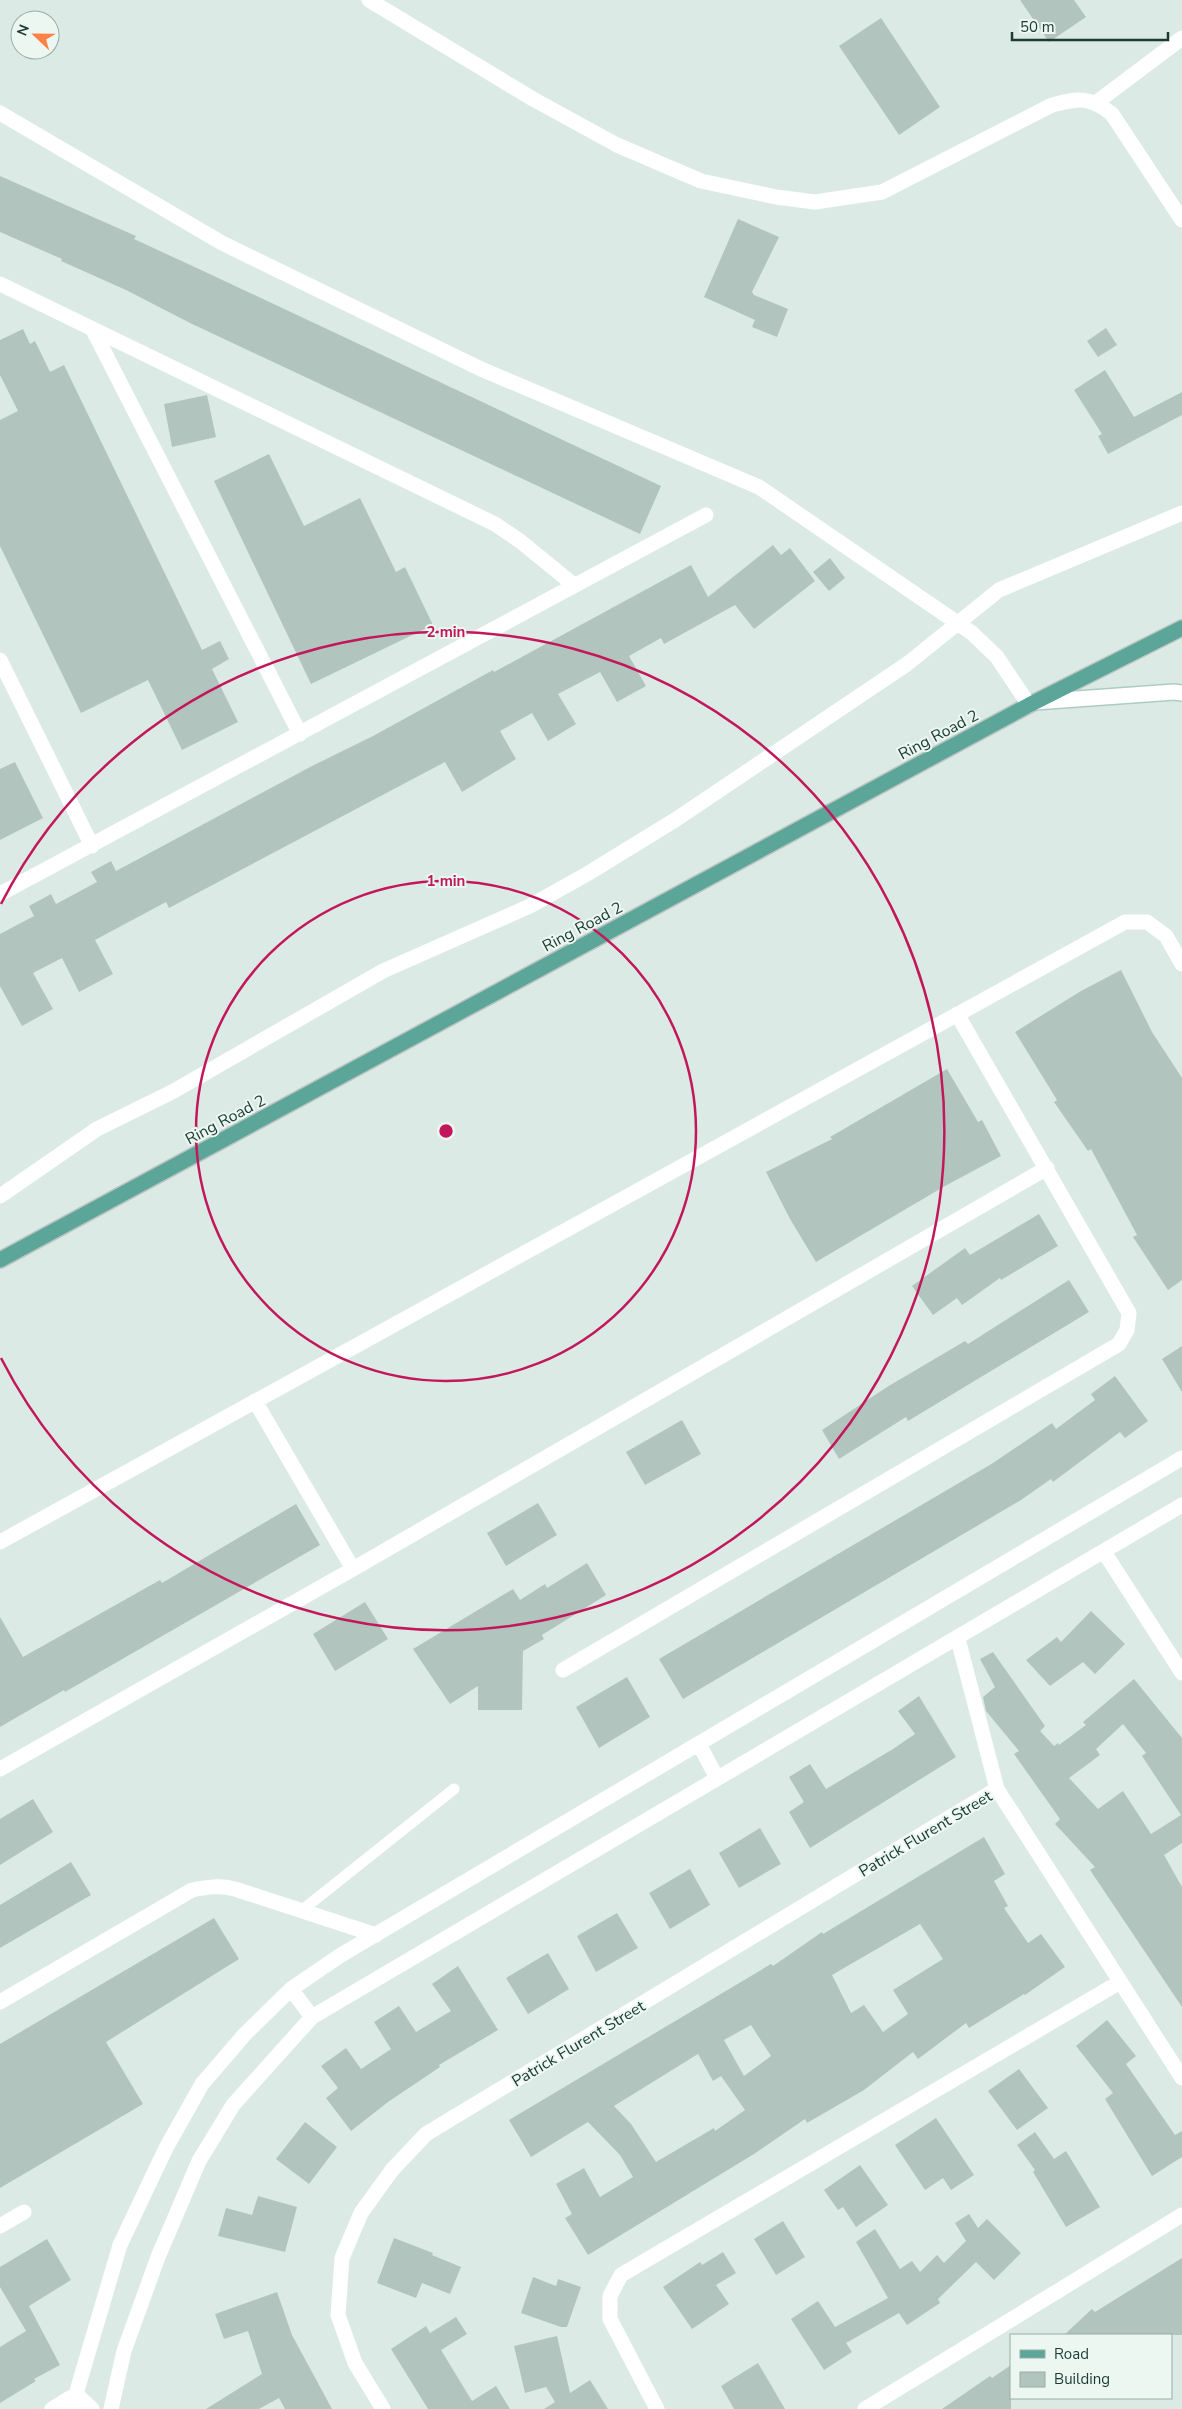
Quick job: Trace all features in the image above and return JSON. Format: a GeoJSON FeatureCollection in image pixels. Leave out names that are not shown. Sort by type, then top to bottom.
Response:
{"type":"FeatureCollection","features":[{"type":"Feature","properties":{"kind":"main road","name":"Ring Road 2"},"geometry":{"type":"LineString","coordinates":[[0,1260],[1032,704],[1182,628]]}},
{"type":"Feature","properties":{"kind":"street"},"geometry":{"type":"LineString","coordinates":[[369,0],[525,94],[617,145],[701,181],[776,197],[815,202],[882,192],[1052,105],[1077,99],[1097,102],[1112,114],[1182,220]]}},
{"type":"Feature","properties":{"kind":"street"},"geometry":{"type":"LineString","coordinates":[[1097,102],[1182,38]]}},
{"type":"Feature","properties":{"kind":"street"},"geometry":{"type":"LineString","coordinates":[[0,113],[231,248],[481,370],[759,487],[972,633],[997,657],[1032,704],[1174,692],[1182,693]]}},
{"type":"Feature","properties":{"kind":"street"},"geometry":{"type":"LineString","coordinates":[[0,284],[495,524],[520,540],[574,585]]}},
{"type":"Feature","properties":{"kind":"street"},"geometry":{"type":"LineString","coordinates":[[93,330],[300,734]]}},
{"type":"Feature","properties":{"kind":"street"},"geometry":{"type":"LineString","coordinates":[[0,1196],[97,1130],[172,1092],[383,971],[530,906],[587,874],[675,820],[907,664],[998,590],[1182,513]]}},
{"type":"Feature","properties":{"kind":"street"},"geometry":{"type":"LineString","coordinates":[[0,894],[706,515]]}},
{"type":"Feature","properties":{"kind":"street"},"geometry":{"type":"LineString","coordinates":[[0,660],[92,846]]}},
{"type":"Feature","properties":{"kind":"street"},"geometry":{"type":"LineString","coordinates":[[0,1542],[1125,922],[1147,922],[1153,926],[1166,936],[1182,964]]}},
{"type":"Feature","properties":{"kind":"street"},"geometry":{"type":"LineString","coordinates":[[563,1670],[1119,1344],[1127,1330],[1129,1313],[957,1014]]}},
{"type":"Feature","properties":{"kind":"street"},"geometry":{"type":"LineString","coordinates":[[0,1769],[353,1569],[1047,1168]]}},
{"type":"Feature","properties":{"kind":"street"},"geometry":{"type":"LineString","coordinates":[[255,1401],[353,1569]]}},
{"type":"Feature","properties":{"kind":"street"},"geometry":{"type":"LineString","coordinates":[[75,2402],[120,2245],[166,2148],[202,2084],[244,2035],[291,1989],[376,1935],[1182,1458]]}},
{"type":"Feature","properties":{"kind":"street"},"geometry":{"type":"LineString","coordinates":[[111,2409],[124,2351],[158,2257],[199,2161],[233,2105],[312,2017],[717,1778],[958,1639],[1182,1505]]}},
{"type":"Feature","properties":{"kind":"street"},"geometry":{"type":"LineString","coordinates":[[1104,1552],[1182,1673]]}},
{"type":"Feature","properties":{"kind":"street"},"geometry":{"type":"LineString","coordinates":[[958,1639],[997,1789],[1182,2078]]}},
{"type":"Feature","properties":{"kind":"street"},"geometry":{"type":"LineString","coordinates":[[699,1744],[717,1778]]}},
{"type":"Feature","properties":{"kind":"street","name":"Patrick Flurent Street"},"geometry":{"type":"LineString","coordinates":[[383,2409],[355,2363],[338,2315],[342,2258],[361,2213],[392,2170],[426,2134],[997,1789]]}},
{"type":"Feature","properties":{"kind":"street"},"geometry":{"type":"LineString","coordinates":[[0,2002],[192,1890],[222,1886],[376,1935]]}},
{"type":"Feature","properties":{"kind":"street"},"geometry":{"type":"LineString","coordinates":[[658,2409],[610,2319],[610,2296],[621,2275],[1120,1982]]}},
{"type":"Feature","properties":{"kind":"street"},"geometry":{"type":"LineString","coordinates":[[291,1989],[312,2017]]}},
{"type":"Feature","properties":{"kind":"street"},"geometry":{"type":"LineString","coordinates":[[0,2226],[24,2212]]}},
{"type":"Feature","properties":{"kind":"street"},"geometry":{"type":"LineString","coordinates":[[865,2409],[1182,2215]]}},
{"type":"Feature","properties":{"kind":"street"},"geometry":{"type":"LineString","coordinates":[[52,2409],[75,2402],[92,2409]]}},
{"type":"Feature","properties":{"kind":"lane"},"geometry":{"type":"LineString","coordinates":[[301,1911],[454,1789]]}},
{"type":"Feature","properties":{"kind":"building"},"geometry":{"type":"Polygon","coordinates":[[[1020,0],[1074,0],[1086,17],[1049,42],[1020,0]]]}},
{"type":"Feature","properties":{"kind":"building"},"geometry":{"type":"Polygon","coordinates":[[[881,18],[940,107],[899,135],[839,46],[881,18]]]}},
{"type":"Feature","properties":{"kind":"building"},"geometry":{"type":"Polygon","coordinates":[[[0,176],[136,236],[134,239],[661,486],[640,534],[190,323],[126,290],[61,261],[62,259],[0,232],[0,176]]]}},
{"type":"Feature","properties":{"kind":"building"},"geometry":{"type":"Polygon","coordinates":[[[738,219],[779,237],[752,292],[754,295],[788,309],[777,337],[752,327],[755,320],[704,297],[738,219]]]}},
{"type":"Feature","properties":{"kind":"building"},"geometry":{"type":"Polygon","coordinates":[[[1106,328],[1117,345],[1098,357],[1087,341],[1106,328]]]}},
{"type":"Feature","properties":{"kind":"building"},"geometry":{"type":"Polygon","coordinates":[[[23,329],[30,344],[35,341],[50,372],[64,365],[202,650],[220,641],[229,659],[212,669],[238,722],[182,750],[148,680],[81,713],[0,546],[0,420],[18,411],[0,375],[0,340],[23,329]]]}},
{"type":"Feature","properties":{"kind":"building"},"geometry":{"type":"Polygon","coordinates":[[[1105,370],[1134,417],[1182,392],[1182,415],[1108,454],[1098,436],[1102,434],[1074,390],[1105,370]]]}},
{"type":"Feature","properties":{"kind":"building"},"geometry":{"type":"Polygon","coordinates":[[[207,395],[216,437],[172,447],[164,404],[207,395]]]}},
{"type":"Feature","properties":{"kind":"building"},"geometry":{"type":"Polygon","coordinates":[[[269,454],[304,526],[360,498],[396,572],[405,567],[433,625],[311,684],[214,481],[269,454]]]}},
{"type":"Feature","properties":{"kind":"building"},"geometry":{"type":"Polygon","coordinates":[[[773,545],[781,555],[790,548],[815,581],[754,629],[735,605],[664,644],[661,638],[629,656],[646,686],[617,702],[600,672],[558,694],[576,724],[548,741],[532,713],[500,731],[516,759],[462,792],[445,762],[169,908],[166,902],[95,940],[113,974],[79,992],[62,958],[33,973],[53,1009],[22,1026],[0,986],[0,934],[34,916],[29,906],[51,894],[56,904],[97,882],[91,872],[111,861],[116,871],[312,766],[373,736],[493,670],[494,672],[691,565],[708,597],[773,545]]]}},
{"type":"Feature","properties":{"kind":"building"},"geometry":{"type":"Polygon","coordinates":[[[830,558],[845,578],[829,591],[813,572],[830,558]]]}},
{"type":"Feature","properties":{"kind":"building"},"geometry":{"type":"Polygon","coordinates":[[[15,762],[43,818],[0,840],[0,769],[15,762]]]}},
{"type":"Feature","properties":{"kind":"building"},"geometry":{"type":"Polygon","coordinates":[[[1121,970],[1152,1032],[1182,1078],[1182,1280],[1168,1290],[1133,1237],[1137,1235],[1091,1149],[1088,1151],[1054,1102],[1057,1100],[1015,1032],[1081,991],[1121,970]]]}},
{"type":"Feature","properties":{"kind":"building"},"geometry":{"type":"Polygon","coordinates":[[[947,1069],[978,1122],[982,1120],[1001,1156],[945,1186],[816,1262],[790,1219],[766,1172],[832,1139],[830,1137],[947,1069]]]}},
{"type":"Feature","properties":{"kind":"building"},"geometry":{"type":"Polygon","coordinates":[[[1039,1214],[1058,1246],[1001,1280],[1000,1278],[962,1305],[957,1298],[933,1315],[912,1286],[965,1248],[970,1255],[1039,1214]]]}},
{"type":"Feature","properties":{"kind":"building"},"geometry":{"type":"Polygon","coordinates":[[[1069,1280],[1089,1312],[908,1421],[906,1417],[839,1459],[822,1430],[887,1387],[965,1341],[968,1344],[1069,1280]]]}},
{"type":"Feature","properties":{"kind":"building"},"geometry":{"type":"Polygon","coordinates":[[[1182,1346],[1182,1392],[1162,1359],[1182,1346]]]}},
{"type":"Feature","properties":{"kind":"building"},"geometry":{"type":"Polygon","coordinates":[[[1115,1376],[1148,1421],[1125,1438],[1120,1432],[1053,1482],[1051,1479],[1021,1500],[683,1699],[659,1659],[993,1463],[1052,1423],[1056,1429],[1095,1400],[1091,1394],[1115,1376]]]}},
{"type":"Feature","properties":{"kind":"building"},"geometry":{"type":"Polygon","coordinates":[[[682,1420],[701,1454],[645,1485],[626,1452],[682,1420]]]}},
{"type":"Feature","properties":{"kind":"building"},"geometry":{"type":"Polygon","coordinates":[[[538,1503],[557,1535],[506,1566],[487,1533],[538,1503]]]}},
{"type":"Feature","properties":{"kind":"building"},"geometry":{"type":"Polygon","coordinates":[[[296,1504],[320,1545],[65,1692],[64,1690],[0,1727],[0,1617],[23,1657],[160,1580],[162,1583],[296,1504]]]}},
{"type":"Feature","properties":{"kind":"building"},"geometry":{"type":"Polygon","coordinates":[[[587,1563],[606,1595],[542,1635],[544,1639],[523,1651],[522,1710],[478,1710],[478,1686],[450,1704],[413,1649],[513,1589],[520,1600],[545,1584],[547,1588],[587,1563]]]}},
{"type":"Feature","properties":{"kind":"building"},"geometry":{"type":"Polygon","coordinates":[[[365,1602],[388,1639],[335,1671],[313,1634],[365,1602]]]}},
{"type":"Feature","properties":{"kind":"building"},"geometry":{"type":"Polygon","coordinates":[[[1091,1611],[1125,1644],[1095,1674],[1083,1662],[1050,1686],[1026,1660],[1057,1637],[1061,1642],[1091,1611]]]}},
{"type":"Feature","properties":{"kind":"building"},"geometry":{"type":"Polygon","coordinates":[[[993,1652],[1045,1726],[1040,1731],[1054,1746],[1058,1743],[1059,1745],[1086,1725],[1083,1722],[1134,1679],[1182,1738],[1182,1843],[1164,1855],[1182,1887],[1182,2007],[1090,1870],[1095,1867],[1055,1824],[1060,1819],[1014,1754],[1019,1751],[986,1711],[983,1697],[995,1687],[980,1659],[993,1652]],[[1123,1724],[1096,1749],[1100,1755],[1069,1778],[1098,1809],[1123,1791],[1151,1834],[1181,1815],[1142,1756],[1146,1753],[1123,1724]]]}},
{"type":"Feature","properties":{"kind":"building"},"geometry":{"type":"Polygon","coordinates":[[[627,1677],[650,1717],[599,1748],[576,1707],[627,1677]]]}},
{"type":"Feature","properties":{"kind":"building"},"geometry":{"type":"Polygon","coordinates":[[[919,1696],[956,1757],[810,1848],[789,1812],[804,1802],[789,1777],[810,1764],[826,1789],[893,1749],[915,1734],[898,1711],[919,1696]]]}},
{"type":"Feature","properties":{"kind":"building"},"geometry":{"type":"Polygon","coordinates":[[[33,1799],[53,1832],[0,1865],[0,1819],[33,1799]]]}},
{"type":"Feature","properties":{"kind":"building"},"geometry":{"type":"Polygon","coordinates":[[[760,1828],[781,1864],[739,1888],[719,1853],[760,1828]]]}},
{"type":"Feature","properties":{"kind":"building"},"geometry":{"type":"Polygon","coordinates":[[[984,1837],[1005,1874],[994,1881],[1008,1906],[1004,1908],[1028,1943],[1041,1934],[1065,1967],[1025,1995],[969,2028],[966,2023],[918,2059],[913,2052],[864,2090],[807,2123],[805,2119],[754,2154],[588,2255],[565,2218],[572,2214],[556,2184],[584,2168],[600,2197],[633,2177],[620,2155],[588,2122],[531,2157],[509,2120],[771,1964],[773,1966],[822,1932],[823,1934],[984,1837]],[[920,1924],[832,1975],[851,2013],[864,2005],[883,2032],[908,2014],[893,1990],[943,1959],[920,1924]],[[751,2025],[724,2040],[744,2076],[771,2056],[751,2025]],[[698,2054],[614,2106],[631,2124],[656,2162],[714,2128],[715,2131],[745,2110],[721,2076],[713,2081],[698,2054]]]}},
{"type":"Feature","properties":{"kind":"building"},"geometry":{"type":"Polygon","coordinates":[[[71,1862],[91,1895],[0,1948],[0,1905],[71,1862]]]}},
{"type":"Feature","properties":{"kind":"building"},"geometry":{"type":"Polygon","coordinates":[[[690,1869],[710,1905],[670,1929],[649,1893],[690,1869]]]}},
{"type":"Feature","properties":{"kind":"building"},"geometry":{"type":"Polygon","coordinates":[[[617,1913],[638,1948],[596,1972],[577,1936],[617,1913]]]}},
{"type":"Feature","properties":{"kind":"building"},"geometry":{"type":"Polygon","coordinates":[[[214,1918],[239,1959],[106,2042],[143,2104],[0,2188],[0,2044],[214,1918]]]}},
{"type":"Feature","properties":{"kind":"building"},"geometry":{"type":"Polygon","coordinates":[[[548,1953],[569,1989],[528,2014],[506,1978],[548,1953]]]}},
{"type":"Feature","properties":{"kind":"building"},"geometry":{"type":"Polygon","coordinates":[[[458,1966],[498,2030],[439,2065],[440,2067],[388,2102],[351,2131],[326,2098],[338,2088],[321,2066],[346,2048],[361,2069],[391,2049],[374,2022],[399,2006],[416,2032],[451,2011],[432,1984],[458,1966]]]}},
{"type":"Feature","properties":{"kind":"building"},"geometry":{"type":"Polygon","coordinates":[[[1107,2020],[1136,2056],[1126,2064],[1175,2135],[1182,2131],[1182,2157],[1152,2176],[1105,2099],[1113,2093],[1076,2046],[1107,2020]]]}},
{"type":"Feature","properties":{"kind":"building"},"geometry":{"type":"Polygon","coordinates":[[[1019,2069],[1048,2108],[1017,2130],[988,2091],[1019,2069]]]}},
{"type":"Feature","properties":{"kind":"building"},"geometry":{"type":"Polygon","coordinates":[[[936,2118],[974,2175],[951,2190],[943,2178],[925,2190],[895,2145],[936,2118]]]}},
{"type":"Feature","properties":{"kind":"building"},"geometry":{"type":"Polygon","coordinates":[[[305,2122],[337,2147],[309,2184],[276,2159],[305,2122]]]}},
{"type":"Feature","properties":{"kind":"building"},"geometry":{"type":"Polygon","coordinates":[[[1035,2132],[1054,2159],[1066,2151],[1100,2207],[1066,2227],[1033,2172],[1035,2170],[1017,2145],[1035,2132]]]}},
{"type":"Feature","properties":{"kind":"building"},"geometry":{"type":"Polygon","coordinates":[[[860,2165],[888,2205],[856,2227],[843,2207],[838,2210],[824,2190],[860,2165]]]}},
{"type":"Feature","properties":{"kind":"building"},"geometry":{"type":"Polygon","coordinates":[[[258,2196],[297,2207],[285,2252],[218,2236],[226,2208],[252,2215],[258,2196]]]}},
{"type":"Feature","properties":{"kind":"building"},"geometry":{"type":"Polygon","coordinates":[[[969,2214],[978,2228],[987,2219],[1021,2253],[994,2280],[976,2262],[938,2299],[940,2303],[907,2325],[899,2313],[846,2343],[852,2352],[824,2370],[791,2319],[818,2301],[835,2327],[888,2298],[856,2242],[875,2229],[900,2269],[912,2261],[920,2272],[937,2255],[944,2263],[966,2241],[955,2223],[969,2214]]]}},
{"type":"Feature","properties":{"kind":"building"},"geometry":{"type":"Polygon","coordinates":[[[783,2221],[805,2257],[776,2275],[754,2239],[783,2221]]]}},
{"type":"Feature","properties":{"kind":"building"},"geometry":{"type":"Polygon","coordinates":[[[394,2238],[433,2253],[432,2255],[461,2267],[450,2294],[422,2283],[416,2298],[377,2283],[394,2238]]]}},
{"type":"Feature","properties":{"kind":"building"},"geometry":{"type":"Polygon","coordinates":[[[47,2239],[71,2280],[29,2306],[60,2365],[34,2379],[36,2381],[0,2403],[0,2347],[26,2331],[0,2287],[0,2267],[47,2239]]]}},
{"type":"Feature","properties":{"kind":"building"},"geometry":{"type":"Polygon","coordinates":[[[723,2252],[736,2273],[716,2285],[729,2304],[692,2329],[663,2287],[700,2262],[702,2265],[723,2252]]]}},
{"type":"Feature","properties":{"kind":"building"},"geometry":{"type":"Polygon","coordinates":[[[1182,2258],[1182,2335],[1065,2334],[1092,2309],[1095,2312],[1182,2258]]]}},
{"type":"Feature","properties":{"kind":"building"},"geometry":{"type":"Polygon","coordinates":[[[533,2277],[556,2286],[558,2279],[581,2287],[567,2327],[561,2327],[521,2313],[533,2277]]]}},
{"type":"Feature","properties":{"kind":"building"},"geometry":{"type":"Polygon","coordinates":[[[277,2292],[292,2335],[332,2409],[285,2409],[279,2398],[259,2409],[206,2409],[262,2374],[248,2331],[224,2339],[215,2314],[277,2292]]]}},
{"type":"Feature","properties":{"kind":"building"},"geometry":{"type":"Polygon","coordinates":[[[456,2317],[467,2334],[441,2350],[472,2401],[496,2386],[510,2409],[428,2409],[391,2349],[426,2326],[430,2333],[456,2317]]]}},
{"type":"Feature","properties":{"kind":"building"},"geometry":{"type":"Polygon","coordinates":[[[557,2336],[570,2393],[590,2380],[608,2409],[544,2409],[555,2402],[546,2387],[525,2393],[514,2346],[557,2336]]]}},
{"type":"Feature","properties":{"kind":"building"},"geometry":{"type":"Polygon","coordinates":[[[758,2363],[785,2409],[734,2409],[721,2386],[758,2363]]]}},
{"type":"Feature","properties":{"kind":"building"},"geometry":{"type":"Polygon","coordinates":[[[1010,2366],[1011,2409],[942,2409],[990,2376],[992,2378],[1010,2366]]]}}]}
